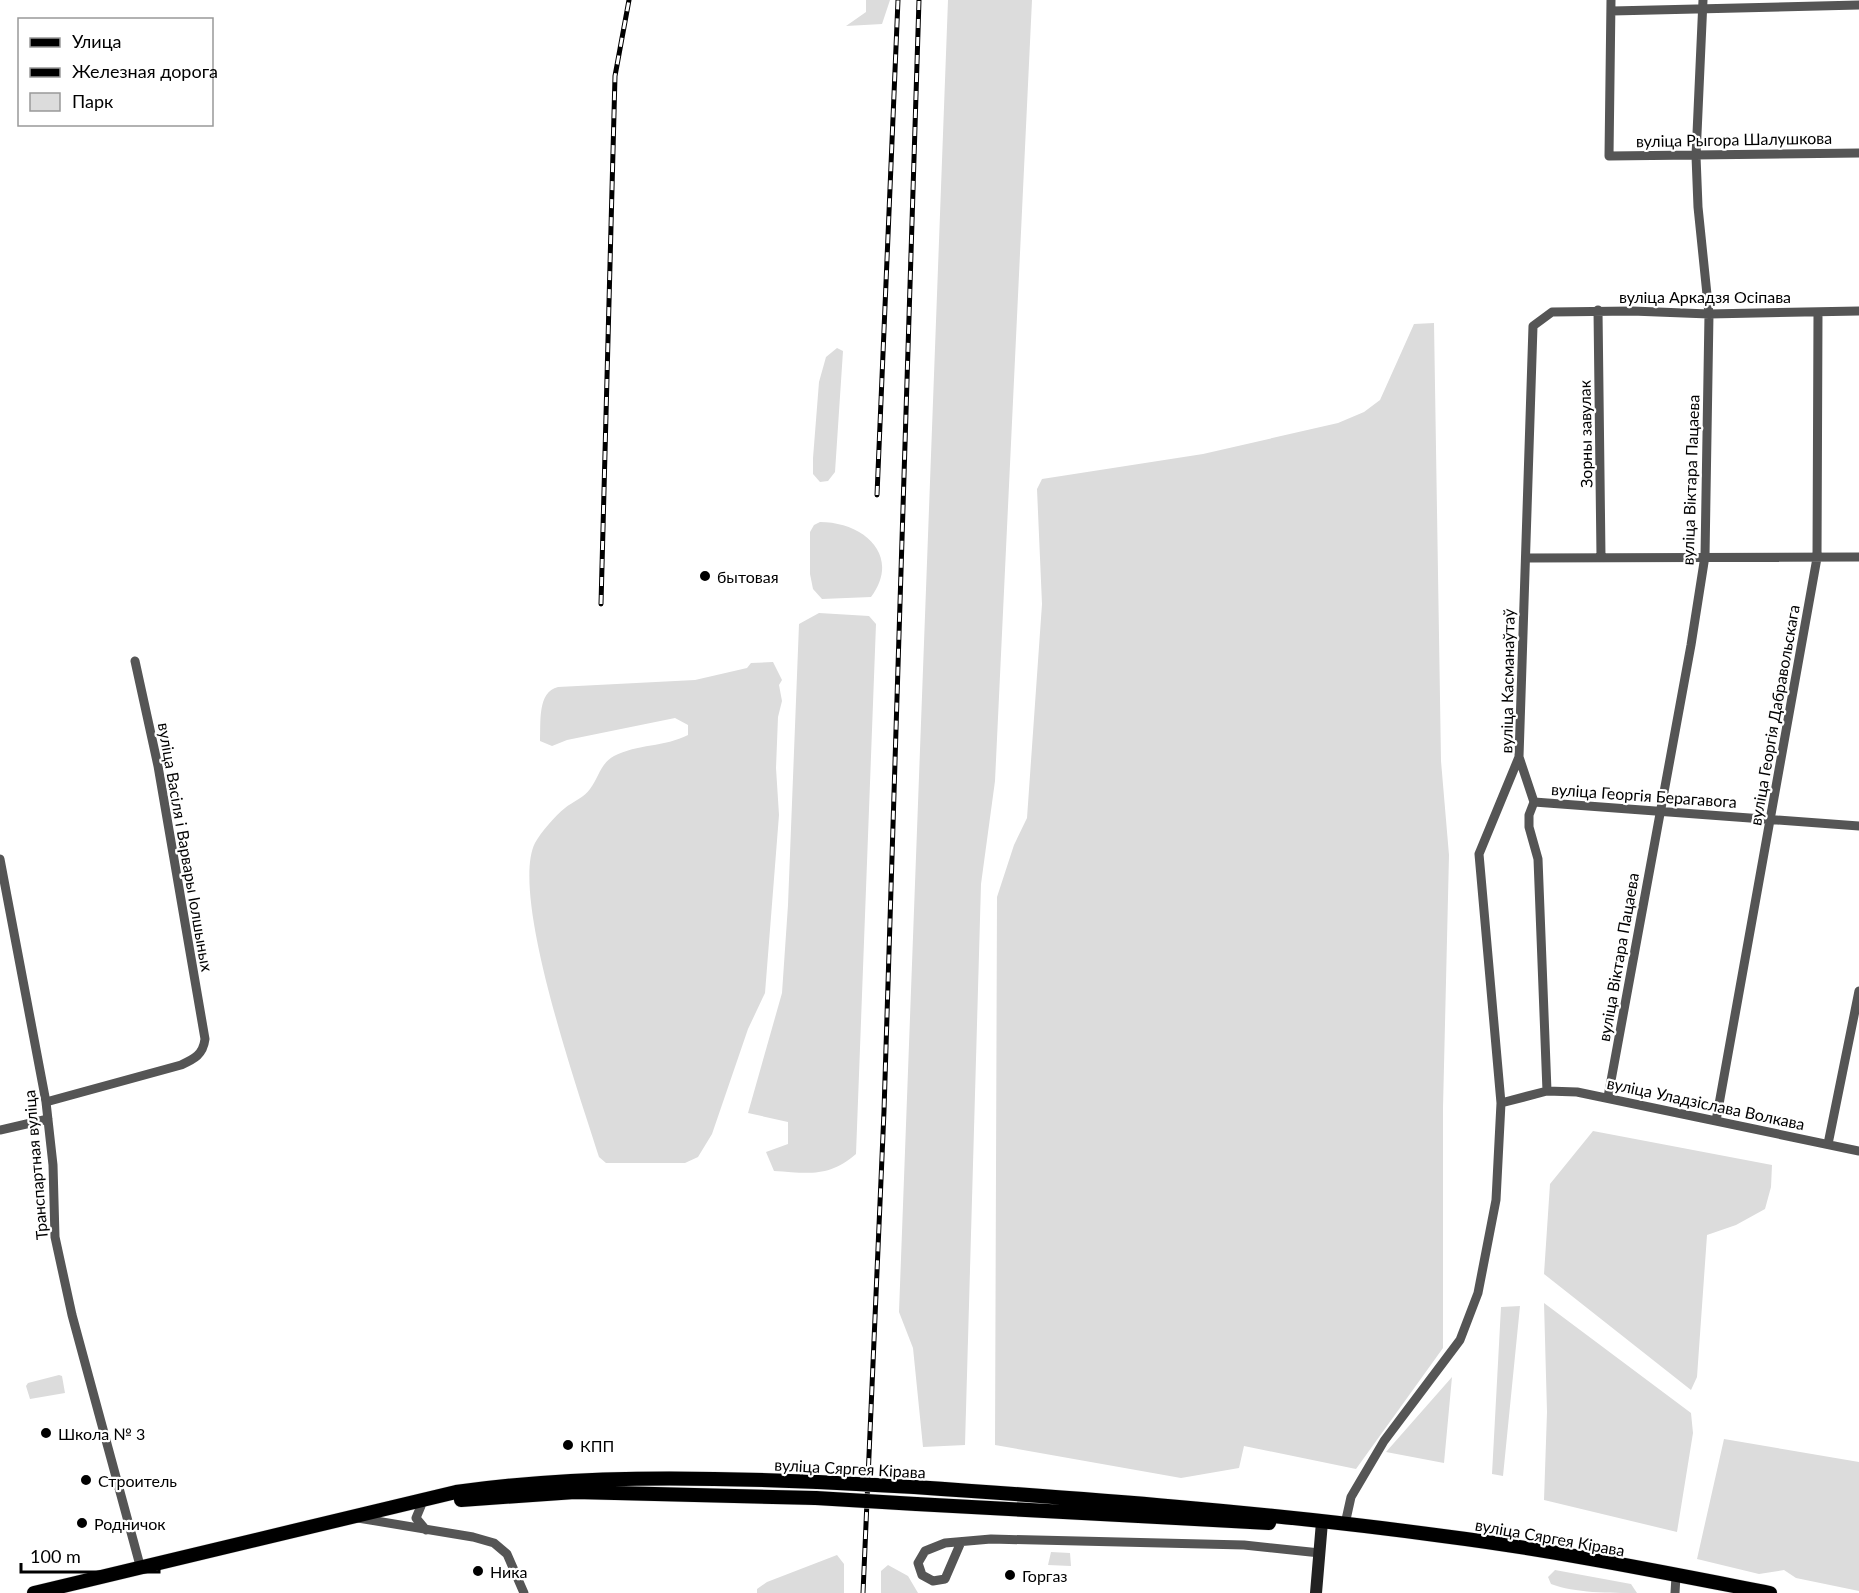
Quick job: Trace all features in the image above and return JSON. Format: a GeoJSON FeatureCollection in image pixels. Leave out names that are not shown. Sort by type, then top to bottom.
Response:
{"type":"FeatureCollection","features":[{"type":"Feature","properties":{"kind":"main road","name":"вуліца Сяргея Кірава"},"geometry":{"type":"LineString","coordinates":[[381,1516],[456,1492],[568,1480],[699,1478],[914,1487],[1184,1506],[1345,1524],[1541,1550],[1770,1593]]}},
{"type":"Feature","properties":{"kind":"main road","name":"вуліца Сяргея Кірава"},"geometry":{"type":"LineString","coordinates":[[34,1593],[349,1517],[381,1516],[421,1506],[473,1499],[575,1492],[816,1498],[1200,1521],[1322,1522]]}},
{"type":"Feature","properties":{"kind":"street"},"geometry":{"type":"LineString","coordinates":[[1611,0],[1612,11],[1702,4],[1859,5]]}},
{"type":"Feature","properties":{"kind":"street","name":"вуліца Віктара Пацаева"},"geometry":{"type":"LineString","coordinates":[[1608,1097],[1691,645],[1705,556],[1709,314],[1698,207],[1696,156],[1702,4]]}},
{"type":"Feature","properties":{"kind":"street","name":"вуліца Рыгора Шалушкова"},"geometry":{"type":"LineString","coordinates":[[1612,11],[1609,156],[1859,153]]}},
{"type":"Feature","properties":{"kind":"street","name":"вуліца Аркадзя Осіпава"},"geometry":{"type":"LineString","coordinates":[[1552,312],[1598,310],[1709,314],[1859,311]]}},
{"type":"Feature","properties":{"kind":"street","name":"Зорны завулак"},"geometry":{"type":"LineString","coordinates":[[1598,310],[1601,557]]}},
{"type":"Feature","properties":{"kind":"street","name":"вуліца Касманаўтаў"},"geometry":{"type":"LineString","coordinates":[[1547,1091],[1538,859],[1529,826],[1529,815],[1534,801],[1519,757],[1533,326],[1552,312]]}},
{"type":"Feature","properties":{"kind":"street","name":"вуліца Георгія Дабравольскага"},"geometry":{"type":"LineString","coordinates":[[1716,1120],[1817,558],[1818,312]]}},
{"type":"Feature","properties":{"kind":"street"},"geometry":{"type":"LineString","coordinates":[[1527,558],[1859,557]]}},
{"type":"Feature","properties":{"kind":"street","name":"вуліца Васіля і Варвары Іолшыных"},"geometry":{"type":"LineString","coordinates":[[46,1102],[181,1065],[197,1057],[204,1048],[205,1039],[158,766],[135,661]]}},
{"type":"Feature","properties":{"kind":"street"},"geometry":{"type":"LineString","coordinates":[[1345,1524],[1351,1497],[1384,1441],[1450,1354],[1468,1324],[1478,1293],[1496,1200],[1500,1103],[1479,854],[1519,757]]}},
{"type":"Feature","properties":{"kind":"street","name":"вуліца Георгія Берагавога"},"geometry":{"type":"LineString","coordinates":[[1534,801],[1859,826]]}},
{"type":"Feature","properties":{"kind":"street","name":"Транспартная вуліца"},"geometry":{"type":"LineString","coordinates":[[0,859],[46,1102],[53,1165],[55,1237],[72,1315],[141,1569]]}},
{"type":"Feature","properties":{"kind":"street"},"geometry":{"type":"LineString","coordinates":[[1828,1144],[1859,991]]}},
{"type":"Feature","properties":{"kind":"street","name":"вуліца Уладзіслава Волкава"},"geometry":{"type":"LineString","coordinates":[[1500,1103],[1547,1091],[1608,1097],[1859,1151]]}},
{"type":"Feature","properties":{"kind":"street"},"geometry":{"type":"LineString","coordinates":[[0,1130],[48,1119]]}},
{"type":"Feature","properties":{"kind":"street"},"geometry":{"type":"LineString","coordinates":[[421,1506],[416,1518],[426,1530]]}},
{"type":"Feature","properties":{"kind":"street"},"geometry":{"type":"LineString","coordinates":[[381,1516],[426,1530],[494,1543],[507,1554],[524,1593]]}},
{"type":"Feature","properties":{"kind":"street"},"geometry":{"type":"LineString","coordinates":[[1316,1593],[1322,1522]]}},
{"type":"Feature","properties":{"kind":"street"},"geometry":{"type":"LineString","coordinates":[[961,1542],[945,1579],[933,1581],[922,1575],[918,1566],[922,1554],[945,1543],[991,1539],[1244,1545],[1320,1553]]}},
{"type":"Feature","properties":{"kind":"street"},"geometry":{"type":"LineString","coordinates":[[1675,1593],[1676,1576]]}},
{"type":"Feature","properties":{"kind":"green space"},"geometry":{"type":"Polygon","coordinates":[[[866,0],[890,0],[882,24],[846,26],[866,12],[866,0]]]}},
{"type":"Feature","properties":{"kind":"green space"},"geometry":{"type":"Polygon","coordinates":[[[948,0],[1032,0],[995,781],[981,884],[965,1445],[923,1447],[913,1348],[899,1312],[948,0]]]}},
{"type":"Feature","properties":{"kind":"green space"},"geometry":{"type":"Polygon","coordinates":[[[1434,323],[1441,761],[1449,855],[1443,1108],[1443,1348],[1356,1469],[1244,1446],[1239,1468],[1181,1478],[995,1445],[997,897],[1014,845],[1027,818],[1042,604],[1037,489],[1042,479],[1203,454],[1338,423],[1364,412],[1380,400],[1414,324],[1434,323]]]}},
{"type":"Feature","properties":{"kind":"green space"},"geometry":{"type":"Polygon","coordinates":[[[837,348],[843,351],[835,472],[828,481],[820,482],[813,474],[819,382],[826,357],[837,348]]]}},
{"type":"Feature","properties":{"kind":"green space"},"geometry":{"type":"Polygon","coordinates":[[[820,522],[850,528],[873,544],[880,555],[882,568],[879,582],[871,597],[822,599],[813,589],[810,574],[810,532],[814,525],[820,522]]]}},
{"type":"Feature","properties":{"kind":"green space"},"geometry":{"type":"Polygon","coordinates":[[[819,613],[869,616],[876,624],[856,1154],[846,1162],[827,1170],[797,1173],[774,1171],[766,1152],[788,1144],[788,1122],[748,1113],[782,993],[788,905],[799,624],[819,613]]]}},
{"type":"Feature","properties":{"kind":"green space"},"geometry":{"type":"Polygon","coordinates":[[[773,662],[782,680],[779,685],[782,701],[778,717],[776,768],[779,815],[765,993],[748,1029],[712,1134],[698,1157],[685,1163],[606,1163],[599,1157],[550,997],[531,905],[530,869],[535,843],[548,824],[561,811],[588,792],[609,759],[632,749],[679,739],[688,735],[688,725],[675,718],[567,740],[552,746],[540,741],[543,702],[551,690],[558,687],[695,680],[747,668],[751,663],[773,662]]]}},
{"type":"Feature","properties":{"kind":"green space"},"geometry":{"type":"Polygon","coordinates":[[[1593,1131],[1772,1165],[1771,1187],[1765,1209],[1736,1225],[1707,1235],[1697,1377],[1691,1390],[1544,1274],[1550,1184],[1593,1131]]]}},
{"type":"Feature","properties":{"kind":"green space"},"geometry":{"type":"Polygon","coordinates":[[[1544,1303],[1691,1413],[1693,1433],[1677,1532],[1544,1500],[1547,1412],[1544,1303]]]}},
{"type":"Feature","properties":{"kind":"green space"},"geometry":{"type":"Polygon","coordinates":[[[1520,1306],[1503,1476],[1492,1474],[1501,1307],[1520,1306]]]}},
{"type":"Feature","properties":{"kind":"green space"},"geometry":{"type":"Polygon","coordinates":[[[62,1376],[65,1393],[30,1399],[26,1386],[28,1383],[62,1376]]]}},
{"type":"Feature","properties":{"kind":"green space"},"geometry":{"type":"Polygon","coordinates":[[[1452,1377],[1444,1463],[1386,1452],[1452,1377]]]}},
{"type":"Feature","properties":{"kind":"green space"},"geometry":{"type":"Polygon","coordinates":[[[1724,1439],[1859,1462],[1859,1591],[1796,1578],[1784,1570],[1759,1574],[1697,1559],[1724,1439]]]}},
{"type":"Feature","properties":{"kind":"green space"},"geometry":{"type":"Polygon","coordinates":[[[1051,1552],[1070,1553],[1071,1566],[1048,1565],[1051,1552]]]}},
{"type":"Feature","properties":{"kind":"green space"},"geometry":{"type":"Polygon","coordinates":[[[837,1555],[844,1564],[844,1593],[757,1593],[757,1589],[767,1582],[837,1555]]]}},
{"type":"Feature","properties":{"kind":"green space"},"geometry":{"type":"Polygon","coordinates":[[[888,1565],[908,1576],[918,1593],[881,1593],[881,1571],[888,1565]]]}},
{"type":"Feature","properties":{"kind":"green space"},"geometry":{"type":"Polygon","coordinates":[[[1555,1570],[1631,1584],[1637,1593],[1593,1592],[1560,1587],[1551,1584],[1548,1577],[1555,1570]]]}},
{"type":"Feature","properties":{"kind":"railway"},"geometry":{"type":"LineString","coordinates":[[601,604],[615,76],[629,0]]}},
{"type":"Feature","properties":{"kind":"railway"},"geometry":{"type":"LineString","coordinates":[[877,495],[898,0]]}},
{"type":"Feature","properties":{"kind":"railway"},"geometry":{"type":"LineString","coordinates":[[863,1593],[884,1111],[919,0]]}},
{"type":"Feature","properties":{"kind":"place","name":"бытовая"},"geometry":{"type":"Point","coordinates":[705,576]}},
{"type":"Feature","properties":{"kind":"place","name":"Школа № 3"},"geometry":{"type":"Point","coordinates":[46,1433]}},
{"type":"Feature","properties":{"kind":"place","name":"КПП"},"geometry":{"type":"Point","coordinates":[568,1445]}},
{"type":"Feature","properties":{"kind":"place","name":"Строитель"},"geometry":{"type":"Point","coordinates":[86,1480]}},
{"type":"Feature","properties":{"kind":"place","name":"Родничок"},"geometry":{"type":"Point","coordinates":[82,1523]}},
{"type":"Feature","properties":{"kind":"place","name":"Ника"},"geometry":{"type":"Point","coordinates":[478,1571]}},
{"type":"Feature","properties":{"kind":"place","name":"Горгаз"},"geometry":{"type":"Point","coordinates":[1010,1575]}}]}
